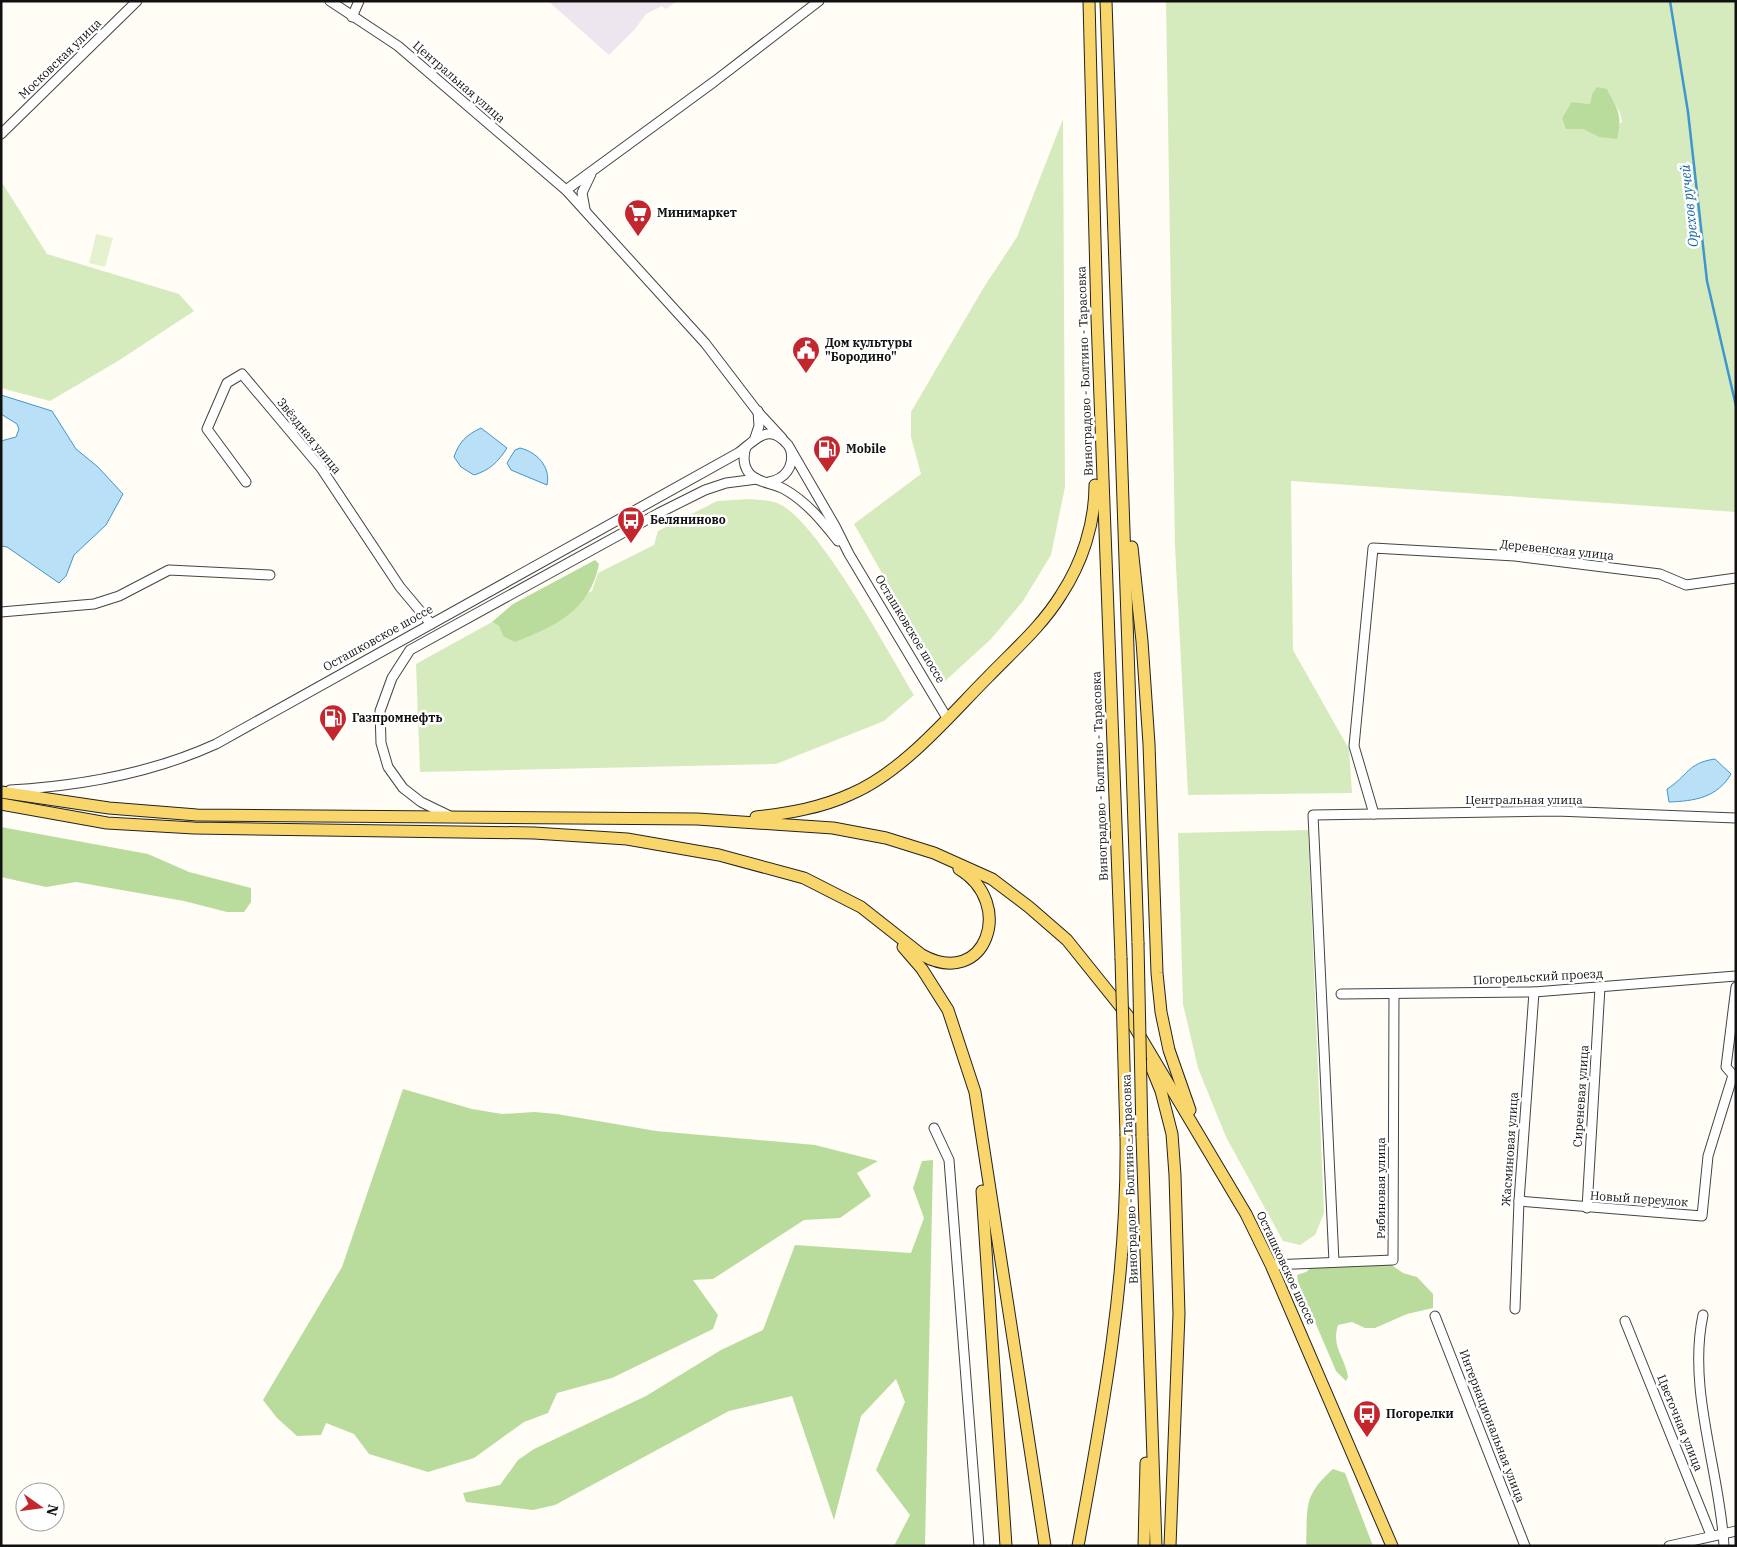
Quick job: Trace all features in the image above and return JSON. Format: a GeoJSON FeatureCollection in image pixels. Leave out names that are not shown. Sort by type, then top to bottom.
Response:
{"type":"FeatureCollection","features":[{"type":"Feature","properties":{"kind":"main road","name":"Виноградово - Болтино - Тарасовка"},"geometry":{"type":"LineString","coordinates":[[1078,1546],[1105,1404],[1119,1289],[1126,1136],[1097,318],[1089,1]]}},
{"type":"Feature","properties":{"kind":"main road","name":"Виноградово - Болтино - Тарасовка"},"geometry":{"type":"LineString","coordinates":[[1106,1],[1138,943],[1142,1136],[1156,1546]]}},
{"type":"Feature","properties":{"kind":"main road"},"geometry":{"type":"LineString","coordinates":[[719,820],[808,809],[852,794],[883,776],[947,718],[1034,630],[1061,596],[1076,569],[1088,539],[1095,500],[1097,318]]}},
{"type":"Feature","properties":{"kind":"main road"},"geometry":{"type":"LineString","coordinates":[[1122,455],[1143,650],[1149,744],[1157,972],[1161,1012],[1169,1050],[1199,1135]]}},
{"type":"Feature","properties":{"kind":"main road"},"geometry":{"type":"LineString","coordinates":[[1,791],[109,808],[197,815],[719,820],[833,828],[886,838],[934,853],[964,871],[981,891],[988,907],[991,923],[986,942],[978,952],[949,964],[933,961],[922,955],[861,907],[804,878],[718,855],[627,840],[534,833],[194,828],[106,822],[1,804]]}},
{"type":"Feature","properties":{"kind":"main road","name":"Осташковское шоссе"},"geometry":{"type":"LineString","coordinates":[[934,853],[992,879],[1067,940],[1136,1028],[1246,1214],[1271,1265],[1392,1546]]}},
{"type":"Feature","properties":{"kind":"main road"},"geometry":{"type":"LineString","coordinates":[[889,929],[922,969],[948,1010],[975,1092],[1045,1546]]}},
{"type":"Feature","properties":{"kind":"main road"},"geometry":{"type":"LineString","coordinates":[[1136,1028],[1161,1091],[1172,1134],[1175,1175],[1178,1323],[1170,1546]]}},
{"type":"Feature","properties":{"kind":"main road"},"geometry":{"type":"LineString","coordinates":[[975,1092],[1006,1546]]}},
{"type":"Feature","properties":{"kind":"main road"},"geometry":{"type":"LineString","coordinates":[[1144,1546],[1149,1323]]}},
{"type":"Feature","properties":{"kind":"street","name":"Московская улица"},"geometry":{"type":"LineString","coordinates":[[1,134],[137,1]]}},
{"type":"Feature","properties":{"kind":"street","name":"Центральная улица"},"geometry":{"type":"LineString","coordinates":[[330,1],[398,46],[566,190],[705,344],[758,411]]}},
{"type":"Feature","properties":{"kind":"street"},"geometry":{"type":"LineString","coordinates":[[352,17],[359,1]]}},
{"type":"Feature","properties":{"kind":"street"},"geometry":{"type":"LineString","coordinates":[[566,190],[715,81],[819,1]]}},
{"type":"Feature","properties":{"kind":"street"},"geometry":{"type":"LineString","coordinates":[[586,214],[582,193],[594,170]]}},
{"type":"Feature","properties":{"kind":"street","name":"Звёздная улица"},"geometry":{"type":"LineString","coordinates":[[246,482],[207,429],[227,383],[242,374],[321,468],[400,587],[431,624]]}},
{"type":"Feature","properties":{"kind":"street"},"geometry":{"type":"LineString","coordinates":[[755,438],[759,426],[758,411]]}},
{"type":"Feature","properties":{"kind":"street","name":"Осташковское шоссе"},"geometry":{"type":"LineString","coordinates":[[758,411],[784,440],[836,526],[849,554],[947,718]]}},
{"type":"Feature","properties":{"kind":"street"},"geometry":{"type":"LineString","coordinates":[[755,438],[773,434],[784,440]]}},
{"type":"Feature","properties":{"kind":"street","name":"Осташковское шоссе"},"geometry":{"type":"LineString","coordinates":[[1,791],[46,788],[104,780],[175,762],[249,726],[746,447],[755,438]]}},
{"type":"Feature","properties":{"kind":"street"},"geometry":{"type":"LineString","coordinates":[[746,447],[745,465],[757,479]]}},
{"type":"Feature","properties":{"kind":"street"},"geometry":{"type":"LineString","coordinates":[[769,482],[781,478],[789,469],[790,450]]}},
{"type":"Feature","properties":{"kind":"street","name":"Осташковское шоссе"},"geometry":{"type":"LineString","coordinates":[[454,818],[421,802],[404,788],[388,767],[381,743],[380,711],[392,678],[410,650],[659,513],[705,490],[726,483],[757,479],[769,482],[795,496],[808,506],[849,554]]}},
{"type":"Feature","properties":{"kind":"street","name":"Деревенская улица"},"geometry":{"type":"LineString","coordinates":[[1374,814],[1354,746],[1374,548],[1515,556],[1660,574],[1686,584],[1736,578]]}},
{"type":"Feature","properties":{"kind":"street"},"geometry":{"type":"LineString","coordinates":[[1,612],[94,604],[119,596],[169,570],[270,575]]}},
{"type":"Feature","properties":{"kind":"street","name":"Центральная улица"},"geometry":{"type":"LineString","coordinates":[[1334,1262],[1313,815],[1556,811],[1736,818]]}},
{"type":"Feature","properties":{"kind":"street","name":"Погорельский проезд"},"geometry":{"type":"LineString","coordinates":[[1341,994],[1534,992],[1736,976]]}},
{"type":"Feature","properties":{"kind":"street","name":"Сиреневая улица"},"geometry":{"type":"LineString","coordinates":[[1586,1208],[1600,986]]}},
{"type":"Feature","properties":{"kind":"street","name":"Новый переулок"},"geometry":{"type":"LineString","coordinates":[[1519,1201],[1586,1208],[1702,1216],[1708,1156],[1734,1076],[1726,1067],[1736,987]]}},
{"type":"Feature","properties":{"kind":"street","name":"Жасминовая улица"},"geometry":{"type":"LineString","coordinates":[[1515,1309],[1519,1201],[1534,992]]}},
{"type":"Feature","properties":{"kind":"street","name":"Рябиновая улица"},"geometry":{"type":"LineString","coordinates":[[1271,1265],[1393,1260],[1394,994]]}},
{"type":"Feature","properties":{"kind":"street"},"geometry":{"type":"LineString","coordinates":[[934,1128],[949,1160],[979,1546]]}},
{"type":"Feature","properties":{"kind":"street"},"geometry":{"type":"LineString","coordinates":[[1703,1315],[1700,1331],[1700,1393],[1724,1533],[1724,1546]]}},
{"type":"Feature","properties":{"kind":"street","name":"Интернациональная улица"},"geometry":{"type":"LineString","coordinates":[[1436,1316],[1525,1546]]}},
{"type":"Feature","properties":{"kind":"street","name":"Цветочная улица"},"geometry":{"type":"LineString","coordinates":[[1625,1321],[1711,1535]]}},
{"type":"Feature","properties":{"kind":"street"},"geometry":{"type":"LineString","coordinates":[[1669,1546],[1711,1535],[1736,1531]]}},
{"type":"Feature","properties":{"kind":"shaded area"},"geometry":{"type":"Polygon","coordinates":[[[548,1],[677,1],[666,9],[662,6],[646,14],[635,29],[609,55],[548,1]]]}},
{"type":"Feature","properties":{"kind":"green space"},"geometry":{"type":"Polygon","coordinates":[[[1166,1],[1736,1],[1736,512],[1291,481],[1293,650],[1349,749],[1352,793],[1188,795],[1175,546],[1166,1]],[[1607,89],[1592,94],[1590,104],[1573,102],[1562,118],[1599,137],[1622,122],[1620,113],[1607,89]]]}},
{"type":"Feature","properties":{"kind":"green space"},"geometry":{"type":"Polygon","coordinates":[[[1597,87],[1607,89],[1617,108],[1620,124],[1617,139],[1599,137],[1583,129],[1566,129],[1562,118],[1572,102],[1590,104],[1592,94],[1597,87]]]}},
{"type":"Feature","properties":{"kind":"green space"},"geometry":{"type":"Polygon","coordinates":[[[1063,119],[1065,487],[1051,555],[1023,601],[991,639],[944,682],[854,524],[921,474],[911,437],[911,412],[984,287],[1017,237],[1063,119]]]}},
{"type":"Feature","properties":{"kind":"green space"},"geometry":{"type":"Polygon","coordinates":[[[1,181],[47,254],[179,294],[194,311],[118,361],[50,401],[1,388],[1,181]]]}},
{"type":"Feature","properties":{"kind":"green space"},"geometry":{"type":"Polygon","coordinates":[[[96,234],[113,238],[105,267],[89,263],[96,234]]]}},
{"type":"Feature","properties":{"kind":"green space"},"geometry":{"type":"Polygon","coordinates":[[[750,499],[777,503],[793,513],[831,559],[870,620],[914,695],[884,721],[776,764],[420,772],[416,664],[492,622],[499,626],[503,636],[592,591],[598,573],[654,545],[658,531],[717,501],[750,499]]]}},
{"type":"Feature","properties":{"kind":"green space"},"geometry":{"type":"Polygon","coordinates":[[[595,560],[599,564],[588,593],[569,614],[544,630],[515,642],[503,636],[499,626],[492,622],[513,604],[595,560]]]}},
{"type":"Feature","properties":{"kind":"green space"},"geometry":{"type":"Polygon","coordinates":[[[1,827],[148,854],[189,872],[251,888],[251,902],[244,912],[227,912],[184,901],[76,882],[46,887],[1,877],[1,827]]]}},
{"type":"Feature","properties":{"kind":"green space"},"geometry":{"type":"Polygon","coordinates":[[[1308,830],[1324,1213],[1315,1235],[1300,1245],[1283,1241],[1226,1137],[1198,1068],[1183,1004],[1178,833],[1308,830]]]}},
{"type":"Feature","properties":{"kind":"green space"},"geometry":{"type":"Polygon","coordinates":[[[403,1089],[472,1109],[502,1114],[534,1112],[557,1114],[656,1131],[815,1145],[878,1161],[857,1173],[871,1196],[840,1218],[804,1220],[713,1279],[693,1280],[718,1315],[713,1329],[612,1378],[557,1393],[548,1413],[524,1422],[474,1458],[428,1472],[369,1454],[354,1434],[326,1423],[321,1435],[297,1436],[277,1418],[263,1400],[342,1267],[403,1089]]]}},
{"type":"Feature","properties":{"kind":"green space"},"geometry":{"type":"Polygon","coordinates":[[[933,1160],[925,1546],[894,1546],[910,1515],[876,1470],[905,1402],[896,1379],[861,1416],[834,1520],[792,1396],[729,1411],[555,1505],[533,1510],[466,1502],[463,1493],[500,1485],[518,1460],[534,1449],[646,1396],[721,1350],[763,1330],[795,1245],[911,1253],[924,1218],[913,1188],[922,1161],[933,1160]]]}},
{"type":"Feature","properties":{"kind":"green space"},"geometry":{"type":"Polygon","coordinates":[[[1320,1260],[1390,1264],[1403,1273],[1417,1277],[1433,1294],[1433,1308],[1407,1314],[1375,1328],[1365,1328],[1352,1322],[1338,1325],[1336,1340],[1348,1377],[1346,1381],[1336,1371],[1298,1282],[1297,1275],[1306,1272],[1320,1260]]]}},
{"type":"Feature","properties":{"kind":"green space"},"geometry":{"type":"Polygon","coordinates":[[[1333,1469],[1345,1473],[1373,1546],[1306,1546],[1307,1512],[1311,1495],[1333,1469]]]}},
{"type":"Feature","properties":{"kind":"water"},"geometry":{"type":"Polygon","coordinates":[[[1,395],[52,411],[76,449],[98,467],[123,494],[106,525],[74,555],[66,576],[59,583],[7,547],[1,546],[1,441],[16,437],[19,429],[17,424],[1,414],[1,395]]]}},
{"type":"Feature","properties":{"kind":"water"},"geometry":{"type":"Polygon","coordinates":[[[481,428],[507,448],[493,465],[485,471],[474,475],[461,467],[454,457],[458,447],[464,440],[471,433],[481,428]]]}},
{"type":"Feature","properties":{"kind":"water"},"geometry":{"type":"Polygon","coordinates":[[[520,448],[532,453],[545,466],[548,478],[547,485],[511,470],[507,463],[515,450],[520,448]]]}},
{"type":"Feature","properties":{"kind":"water"},"geometry":{"type":"Polygon","coordinates":[[[1715,759],[1731,774],[1719,788],[1704,797],[1687,801],[1669,802],[1667,789],[1693,767],[1715,759]]]}},
{"type":"Feature","properties":{"kind":"waterway","name":"Орехов ручей"},"geometry":{"type":"LineString","coordinates":[[1670,1],[1688,112],[1707,281],[1736,406]]}},
{"type":"Feature","properties":{"kind":"place","name":"Минимаркет"},"geometry":{"type":"Point","coordinates":[638,237]}},
{"type":"Feature","properties":{"kind":"place","name":"Дом культуры \"Бородино\""},"geometry":{"type":"Point","coordinates":[806,374]}},
{"type":"Feature","properties":{"kind":"place","name":"Mobile"},"geometry":{"type":"Point","coordinates":[827,473]}},
{"type":"Feature","properties":{"kind":"place","name":"Беляниново"},"geometry":{"type":"Point","coordinates":[631,544]}},
{"type":"Feature","properties":{"kind":"place","name":"Газпромнефть"},"geometry":{"type":"Point","coordinates":[333,742]}},
{"type":"Feature","properties":{"kind":"place","name":"Погорелки"},"geometry":{"type":"Point","coordinates":[1367,1438]}}]}
